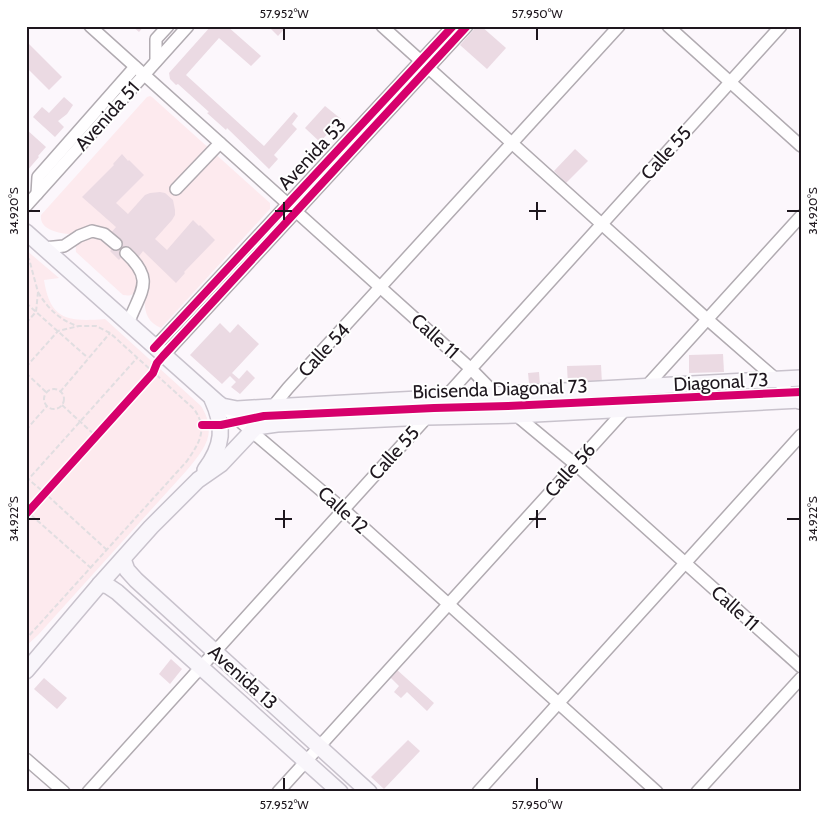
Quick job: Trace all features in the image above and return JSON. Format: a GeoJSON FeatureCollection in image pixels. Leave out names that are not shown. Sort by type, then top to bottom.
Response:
{"type":"FeatureCollection","features":[{"type":"Feature","properties":{"kind":"main road","name":"Calle 12"},"geometry":{"type":"LineString","coordinates":[[26,232],[217,403]]}},
{"type":"Feature","properties":{"kind":"main road","name":"Diagonal 73"},"geometry":{"type":"LineString","coordinates":[[217,403],[237,408],[271,407],[801,378]]}},
{"type":"Feature","properties":{"kind":"main road","name":"Diagonal 73"},"geometry":{"type":"LineString","coordinates":[[254,429],[277,424],[800,402]]}},
{"type":"Feature","properties":{"kind":"main road"},"geometry":{"type":"LineString","coordinates":[[198,480],[216,453],[220,439],[217,403]]}},
{"type":"Feature","properties":{"kind":"main road","name":"Calle 54"},"geometry":{"type":"LineString","coordinates":[[26,671],[123,559],[198,480],[220,464],[254,429]]}},
{"type":"Feature","properties":{"kind":"main road","name":"Avenida 13"},"geometry":{"type":"LineString","coordinates":[[123,559],[127,570],[136,580],[370,792]]}},
{"type":"Feature","properties":{"kind":"main road","name":"Avenida 13"},"geometry":{"type":"LineString","coordinates":[[100,584],[108,586],[117,592],[340,792]]}},
{"type":"Feature","properties":{"kind":"main road"},"geometry":{"type":"LineString","coordinates":[[26,659],[49,644]]}},
{"type":"Feature","properties":{"kind":"street","name":"Calle 11"},"geometry":{"type":"LineString","coordinates":[[90,26],[470,368],[516,415],[575,464],[801,667]]}},
{"type":"Feature","properties":{"kind":"street"},"geometry":{"type":"LineString","coordinates":[[156,62],[156,39],[168,26]]}},
{"type":"Feature","properties":{"kind":"street","name":"Avenida 51"},"geometry":{"type":"LineString","coordinates":[[26,206],[188,26]]}},
{"type":"Feature","properties":{"kind":"street"},"geometry":{"type":"LineString","coordinates":[[382,26],[800,402]]}},
{"type":"Feature","properties":{"kind":"street","name":"Avenida 53"},"geometry":{"type":"LineString","coordinates":[[425,65],[453,26]]}},
{"type":"Feature","properties":{"kind":"street","name":"Avenida 53"},"geometry":{"type":"LineString","coordinates":[[159,352],[425,65],[467,26]]}},
{"type":"Feature","properties":{"kind":"street","name":"Calle 54"},"geometry":{"type":"LineString","coordinates":[[254,429],[271,407],[620,26]]}},
{"type":"Feature","properties":{"kind":"street"},"geometry":{"type":"LineString","coordinates":[[668,26],[801,146]]}},
{"type":"Feature","properties":{"kind":"street","name":"Calle 55"},"geometry":{"type":"LineString","coordinates":[[88,792],[781,26]]}},
{"type":"Feature","properties":{"kind":"street"},"geometry":{"type":"LineString","coordinates":[[37,194],[38,177],[135,66]]}},
{"type":"Feature","properties":{"kind":"street"},"geometry":{"type":"LineString","coordinates":[[176,189],[220,143]]}},
{"type":"Feature","properties":{"kind":"street","name":"Calle 56"},"geometry":{"type":"LineString","coordinates":[[278,792],[626,409],[644,386],[801,216]]}},
{"type":"Feature","properties":{"kind":"street"},"geometry":{"type":"LineString","coordinates":[[44,248],[64,246],[79,236],[92,231],[104,234],[116,244]]}},
{"type":"Feature","properties":{"kind":"street"},"geometry":{"type":"LineString","coordinates":[[126,253],[141,270],[144,282],[128,324]]}},
{"type":"Feature","properties":{"kind":"street","name":"Calle 12"},"geometry":{"type":"LineString","coordinates":[[217,403],[254,429],[656,792]]}},
{"type":"Feature","properties":{"kind":"street"},"geometry":{"type":"LineString","coordinates":[[478,792],[801,435]]}},
{"type":"Feature","properties":{"kind":"street"},"geometry":{"type":"LineString","coordinates":[[697,792],[801,678]]}},
{"type":"Feature","properties":{"kind":"street"},"geometry":{"type":"LineString","coordinates":[[26,759],[64,792]]}},
{"type":"Feature","properties":{"kind":"path"},"geometry":{"type":"LineString","coordinates":[[27,259],[38,292],[46,305],[55,314],[79,326]]}},
{"type":"Feature","properties":{"kind":"path"},"geometry":{"type":"LineString","coordinates":[[26,324],[36,312],[38,292]]}},
{"type":"Feature","properties":{"kind":"path"},"geometry":{"type":"LineString","coordinates":[[27,305],[88,358]]}},
{"type":"Feature","properties":{"kind":"path"},"geometry":{"type":"LineString","coordinates":[[26,367],[58,331],[79,326],[96,326],[110,333],[194,409],[202,425],[199,440],[188,460],[26,639]]}},
{"type":"Feature","properties":{"kind":"path"},"geometry":{"type":"LineString","coordinates":[[60,392],[110,333]]}},
{"type":"Feature","properties":{"kind":"path"},"geometry":{"type":"LineString","coordinates":[[90,568],[28,514],[154,374],[159,352]]}},
{"type":"Feature","properties":{"kind":"path"},"geometry":{"type":"LineString","coordinates":[[107,550],[27,480],[137,358]]}},
{"type":"Feature","properties":{"kind":"path"},"geometry":{"type":"LineString","coordinates":[[26,374],[47,393]]}},
{"type":"Feature","properties":{"kind":"path"},"geometry":{"type":"LineString","coordinates":[[52,390],[60,392],[64,400],[62,405],[53,409],[48,406],[44,398],[47,393],[52,390]]}},
{"type":"Feature","properties":{"kind":"path"},"geometry":{"type":"LineString","coordinates":[[62,405],[97,438]]}},
{"type":"Feature","properties":{"kind":"path"},"geometry":{"type":"LineString","coordinates":[[26,430],[48,406]]}},
{"type":"Feature","properties":{"kind":"path"},"geometry":{"type":"LineString","coordinates":[[202,425],[220,425]]}},
{"type":"Feature","properties":{"kind":"shaded area"},"geometry":{"type":"Polygon","coordinates":[[[150,96],[270,203],[270,209],[161,328],[150,319],[145,308],[148,281],[110,234],[80,235],[57,232],[48,229],[42,223],[41,215],[147,97],[150,96]]]}},
{"type":"Feature","properties":{"kind":"shaded area"},"geometry":{"type":"Polygon","coordinates":[[[98,236],[108,241],[139,275],[136,291],[132,295],[123,295],[76,252],[79,241],[98,236]]]}},
{"type":"Feature","properties":{"kind":"shaded area"},"geometry":{"type":"Polygon","coordinates":[[[26,250],[59,278],[44,280],[47,293],[56,311],[71,319],[105,319],[201,406],[209,424],[209,432],[204,447],[187,470],[26,646],[26,250]]]}},
{"type":"Feature","properties":{"kind":"building"},"geometry":{"type":"Polygon","coordinates":[[[132,26],[144,26],[139,32],[132,26]]]}},
{"type":"Feature","properties":{"kind":"building"},"geometry":{"type":"Polygon","coordinates":[[[211,26],[227,26],[261,56],[251,66],[219,38],[186,75],[264,146],[294,112],[298,116],[292,124],[297,129],[274,155],[278,159],[269,169],[227,128],[226,130],[207,113],[209,112],[170,79],[169,73],[211,26]]]}},
{"type":"Feature","properties":{"kind":"building"},"geometry":{"type":"Polygon","coordinates":[[[268,26],[287,26],[278,36],[268,26]]]}},
{"type":"Feature","properties":{"kind":"building"},"geometry":{"type":"Polygon","coordinates":[[[477,26],[481,26],[506,48],[487,69],[460,45],[477,26]]]}},
{"type":"Feature","properties":{"kind":"building"},"geometry":{"type":"Polygon","coordinates":[[[26,41],[62,77],[49,90],[26,67],[26,41]]]}},
{"type":"Feature","properties":{"kind":"building"},"geometry":{"type":"Polygon","coordinates":[[[64,97],[73,105],[67,114],[58,121],[64,127],[55,137],[33,117],[42,107],[49,113],[64,97]]]}},
{"type":"Feature","properties":{"kind":"building"},"geometry":{"type":"Polygon","coordinates":[[[325,106],[341,119],[320,142],[305,128],[325,106]]]}},
{"type":"Feature","properties":{"kind":"building"},"geometry":{"type":"Polygon","coordinates":[[[26,129],[46,147],[26,172],[26,129]]]}},
{"type":"Feature","properties":{"kind":"building"},"geometry":{"type":"Polygon","coordinates":[[[575,149],[588,161],[566,183],[554,171],[575,149]]]}},
{"type":"Feature","properties":{"kind":"building"},"geometry":{"type":"Polygon","coordinates":[[[122,154],[144,175],[116,203],[128,214],[145,195],[165,193],[173,200],[175,215],[155,239],[167,250],[193,220],[215,240],[176,283],[143,251],[137,259],[128,250],[119,260],[110,251],[119,242],[110,234],[116,227],[82,197],[114,165],[122,154]]]}},
{"type":"Feature","properties":{"kind":"building"},"geometry":{"type":"Polygon","coordinates":[[[220,323],[230,333],[238,324],[259,344],[232,373],[239,379],[247,370],[255,378],[240,394],[231,387],[236,382],[230,376],[222,384],[190,355],[220,323]]]}},
{"type":"Feature","properties":{"kind":"building"},"geometry":{"type":"Polygon","coordinates":[[[723,354],[724,372],[689,373],[689,355],[723,354]]]}},
{"type":"Feature","properties":{"kind":"building"},"geometry":{"type":"Polygon","coordinates":[[[601,365],[602,384],[568,386],[567,366],[601,365]]]}},
{"type":"Feature","properties":{"kind":"building"},"geometry":{"type":"Polygon","coordinates":[[[539,372],[540,385],[529,383],[528,373],[539,372]]]}},
{"type":"Feature","properties":{"kind":"building"},"geometry":{"type":"Polygon","coordinates":[[[171,659],[182,669],[170,684],[159,674],[171,659]]]}},
{"type":"Feature","properties":{"kind":"building"},"geometry":{"type":"Polygon","coordinates":[[[396,669],[434,703],[427,711],[407,692],[401,698],[394,692],[399,686],[389,676],[396,669]]]}},
{"type":"Feature","properties":{"kind":"building"},"geometry":{"type":"Polygon","coordinates":[[[44,678],[67,698],[57,709],[34,689],[44,678]]]}},
{"type":"Feature","properties":{"kind":"building"},"geometry":{"type":"Polygon","coordinates":[[[408,740],[420,751],[384,789],[371,777],[408,740]]]}},
{"type":"Feature","properties":{"kind":"cycle path"},"geometry":{"type":"LineString","coordinates":[[154,348],[453,26]]}},
{"type":"Feature","properties":{"kind":"cycle path"},"geometry":{"type":"LineString","coordinates":[[26,514],[153,373],[157,363],[163,356],[467,26]]}},
{"type":"Feature","properties":{"kind":"cycle path","name":"Bicisenda Diagonal 73"},"geometry":{"type":"LineString","coordinates":[[202,425],[221,425],[264,416],[801,392]]}}]}
